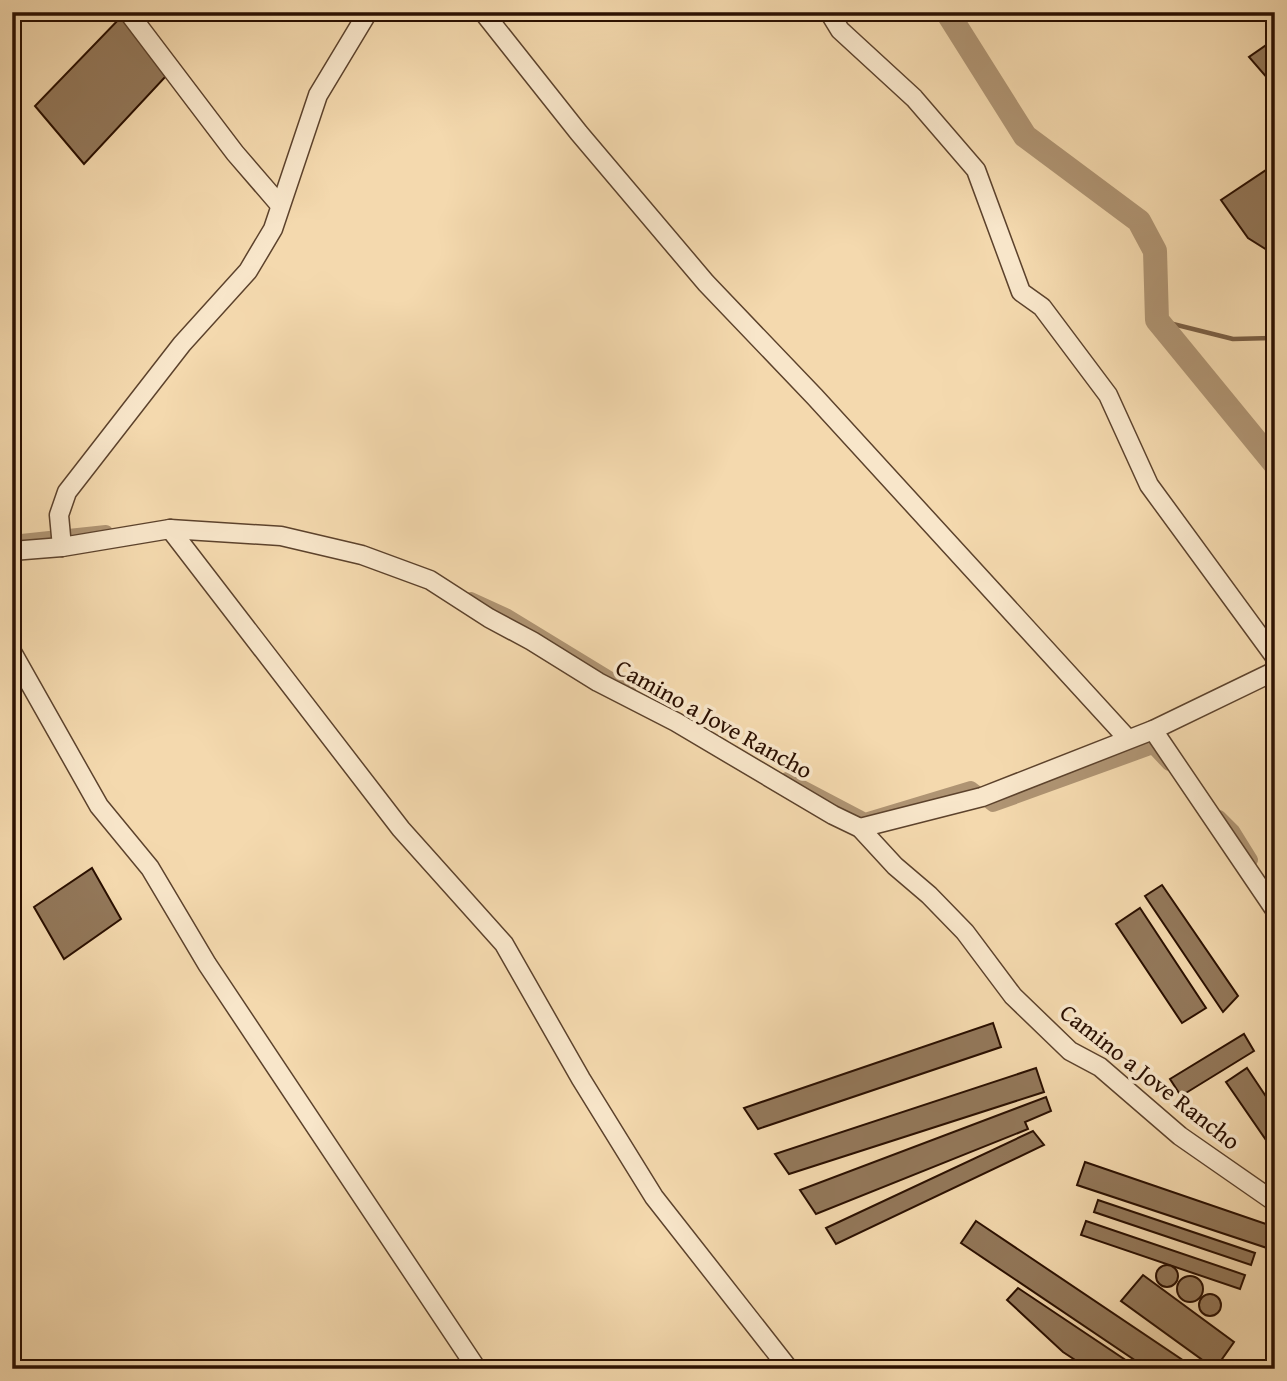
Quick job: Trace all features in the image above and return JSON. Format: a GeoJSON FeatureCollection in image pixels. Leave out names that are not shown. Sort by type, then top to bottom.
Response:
{"type":"FeatureCollection","features":[{"type":"Feature","properties":{"kind":"street"},"geometry":{"type":"LineString","coordinates":[[128,12],[235,153],[279,204]]}},
{"type":"Feature","properties":{"kind":"street"},"geometry":{"type":"LineString","coordinates":[[62,547],[59,515],[67,492],[182,344],[248,271],[273,229],[279,204],[318,95],[368,12]]}},
{"type":"Feature","properties":{"kind":"street"},"geometry":{"type":"LineString","coordinates":[[482,12],[706,284],[815,397],[1127,738]]}},
{"type":"Feature","properties":{"kind":"street"},"geometry":{"type":"LineString","coordinates":[[829,12],[840,30],[914,98],[976,170],[1021,292],[1042,307],[1108,395],[1149,485],[1275,657]]}},
{"type":"Feature","properties":{"kind":"street"},"geometry":{"type":"LineString","coordinates":[[170,529],[401,829],[504,944],[581,1079],[654,1197],[789,1369]]}},
{"type":"Feature","properties":{"kind":"street","name":"Camino a Jove Rancho"},"geometry":{"type":"LineString","coordinates":[[12,551],[62,547],[170,529],[281,536],[362,555],[430,580],[598,682],[676,722],[860,828],[895,866],[929,895],[965,932],[1013,996],[1070,1051],[1100,1067],[1180,1136],[1275,1202]]}},
{"type":"Feature","properties":{"kind":"street"},"geometry":{"type":"LineString","coordinates":[[12,652],[99,806],[150,868],[207,964],[477,1369]]}},
{"type":"Feature","properties":{"kind":"street"},"geometry":{"type":"LineString","coordinates":[[860,828],[982,797],[1153,730],[1275,671]]}},
{"type":"Feature","properties":{"kind":"street"},"geometry":{"type":"LineString","coordinates":[[1153,730],[1275,910]]}},
{"type":"Feature","properties":{"kind":"building"},"geometry":{"type":"Polygon","coordinates":[[[121,17],[167,75],[84,164],[35,106],[121,17]]]}},
{"type":"Feature","properties":{"kind":"building"},"geometry":{"type":"Polygon","coordinates":[[[1275,39],[1275,87],[1249,57],[1275,39]]]}},
{"type":"Feature","properties":{"kind":"building"},"geometry":{"type":"Polygon","coordinates":[[[1275,164],[1275,255],[1248,238],[1221,200],[1275,164]]]}},
{"type":"Feature","properties":{"kind":"building"},"geometry":{"type":"Polygon","coordinates":[[[92,868],[121,919],[64,959],[34,907],[92,868]]]}},
{"type":"Feature","properties":{"kind":"building"},"geometry":{"type":"Polygon","coordinates":[[[1162,885],[1238,996],[1223,1012],[1145,896],[1162,885]]]}},
{"type":"Feature","properties":{"kind":"building"},"geometry":{"type":"Polygon","coordinates":[[[1140,908],[1206,1008],[1182,1023],[1116,924],[1140,908]]]}},
{"type":"Feature","properties":{"kind":"building"},"geometry":{"type":"Polygon","coordinates":[[[993,1023],[1001,1047],[758,1129],[744,1108],[993,1023]]]}},
{"type":"Feature","properties":{"kind":"building"},"geometry":{"type":"Polygon","coordinates":[[[1244,1034],[1254,1051],[1181,1096],[1170,1079],[1244,1034]]]}},
{"type":"Feature","properties":{"kind":"building"},"geometry":{"type":"Polygon","coordinates":[[[1036,1068],[1044,1092],[789,1174],[775,1154],[1036,1068]]]}},
{"type":"Feature","properties":{"kind":"building"},"geometry":{"type":"Polygon","coordinates":[[[1247,1068],[1275,1110],[1275,1153],[1226,1082],[1247,1068]]]}},
{"type":"Feature","properties":{"kind":"building"},"geometry":{"type":"Polygon","coordinates":[[[1046,1097],[1051,1111],[1025,1122],[1028,1129],[816,1214],[800,1190],[1046,1097]]]}},
{"type":"Feature","properties":{"kind":"building"},"geometry":{"type":"Polygon","coordinates":[[[1033,1131],[1044,1145],[836,1244],[826,1228],[1033,1131]]]}},
{"type":"Feature","properties":{"kind":"building"},"geometry":{"type":"Polygon","coordinates":[[[1085,1162],[1266,1224],[1267,1248],[1077,1185],[1085,1162]]]}},
{"type":"Feature","properties":{"kind":"building"},"geometry":{"type":"Polygon","coordinates":[[[1098,1200],[1255,1253],[1251,1265],[1094,1212],[1098,1200]]]}},
{"type":"Feature","properties":{"kind":"building"},"geometry":{"type":"Polygon","coordinates":[[[976,1221],[1196,1369],[1148,1369],[961,1243],[976,1221]]]}},
{"type":"Feature","properties":{"kind":"building"},"geometry":{"type":"Polygon","coordinates":[[[1086,1221],[1245,1275],[1240,1289],[1081,1235],[1086,1221]]]}},
{"type":"Feature","properties":{"kind":"building"},"geometry":{"type":"Polygon","coordinates":[[[1167,1265],[1177,1272],[1178,1276],[1171,1286],[1167,1287],[1157,1280],[1156,1276],[1163,1266],[1167,1265]]]}},
{"type":"Feature","properties":{"kind":"building"},"geometry":{"type":"Polygon","coordinates":[[[1143,1275],[1234,1342],[1215,1369],[1121,1301],[1143,1275]]]}},
{"type":"Feature","properties":{"kind":"building"},"geometry":{"type":"Polygon","coordinates":[[[1190,1276],[1199,1280],[1203,1289],[1199,1298],[1190,1302],[1181,1298],[1177,1289],[1181,1280],[1190,1276]]]}},
{"type":"Feature","properties":{"kind":"building"},"geometry":{"type":"Polygon","coordinates":[[[1018,1288],[1139,1369],[1089,1369],[1063,1352],[1007,1300],[1018,1288]]]}},
{"type":"Feature","properties":{"kind":"building"},"geometry":{"type":"Polygon","coordinates":[[[1210,1294],[1220,1301],[1221,1305],[1214,1315],[1210,1316],[1200,1309],[1199,1305],[1206,1295],[1210,1294]]]}},
{"type":"Feature","properties":{"kind":"waterway"},"geometry":{"type":"LineString","coordinates":[[947,12],[1025,136],[1139,221],[1155,251],[1157,320],[1275,464]]}},
{"type":"Feature","properties":{"kind":"waterway"},"geometry":{"type":"LineString","coordinates":[[1157,320],[1233,339],[1275,338]]}},
{"type":"Feature","properties":{"kind":"waterway"},"geometry":{"type":"LineString","coordinates":[[12,542],[106,532]]}},
{"type":"Feature","properties":{"kind":"waterway"},"geometry":{"type":"LineString","coordinates":[[471,599],[506,615],[629,690]]}},
{"type":"Feature","properties":{"kind":"waterway"},"geometry":{"type":"LineString","coordinates":[[787,779],[865,820],[971,788],[993,805],[1153,747],[1169,764]]}},
{"type":"Feature","properties":{"kind":"waterway"},"geometry":{"type":"LineString","coordinates":[[1219,817],[1233,831],[1251,860]]}}]}
